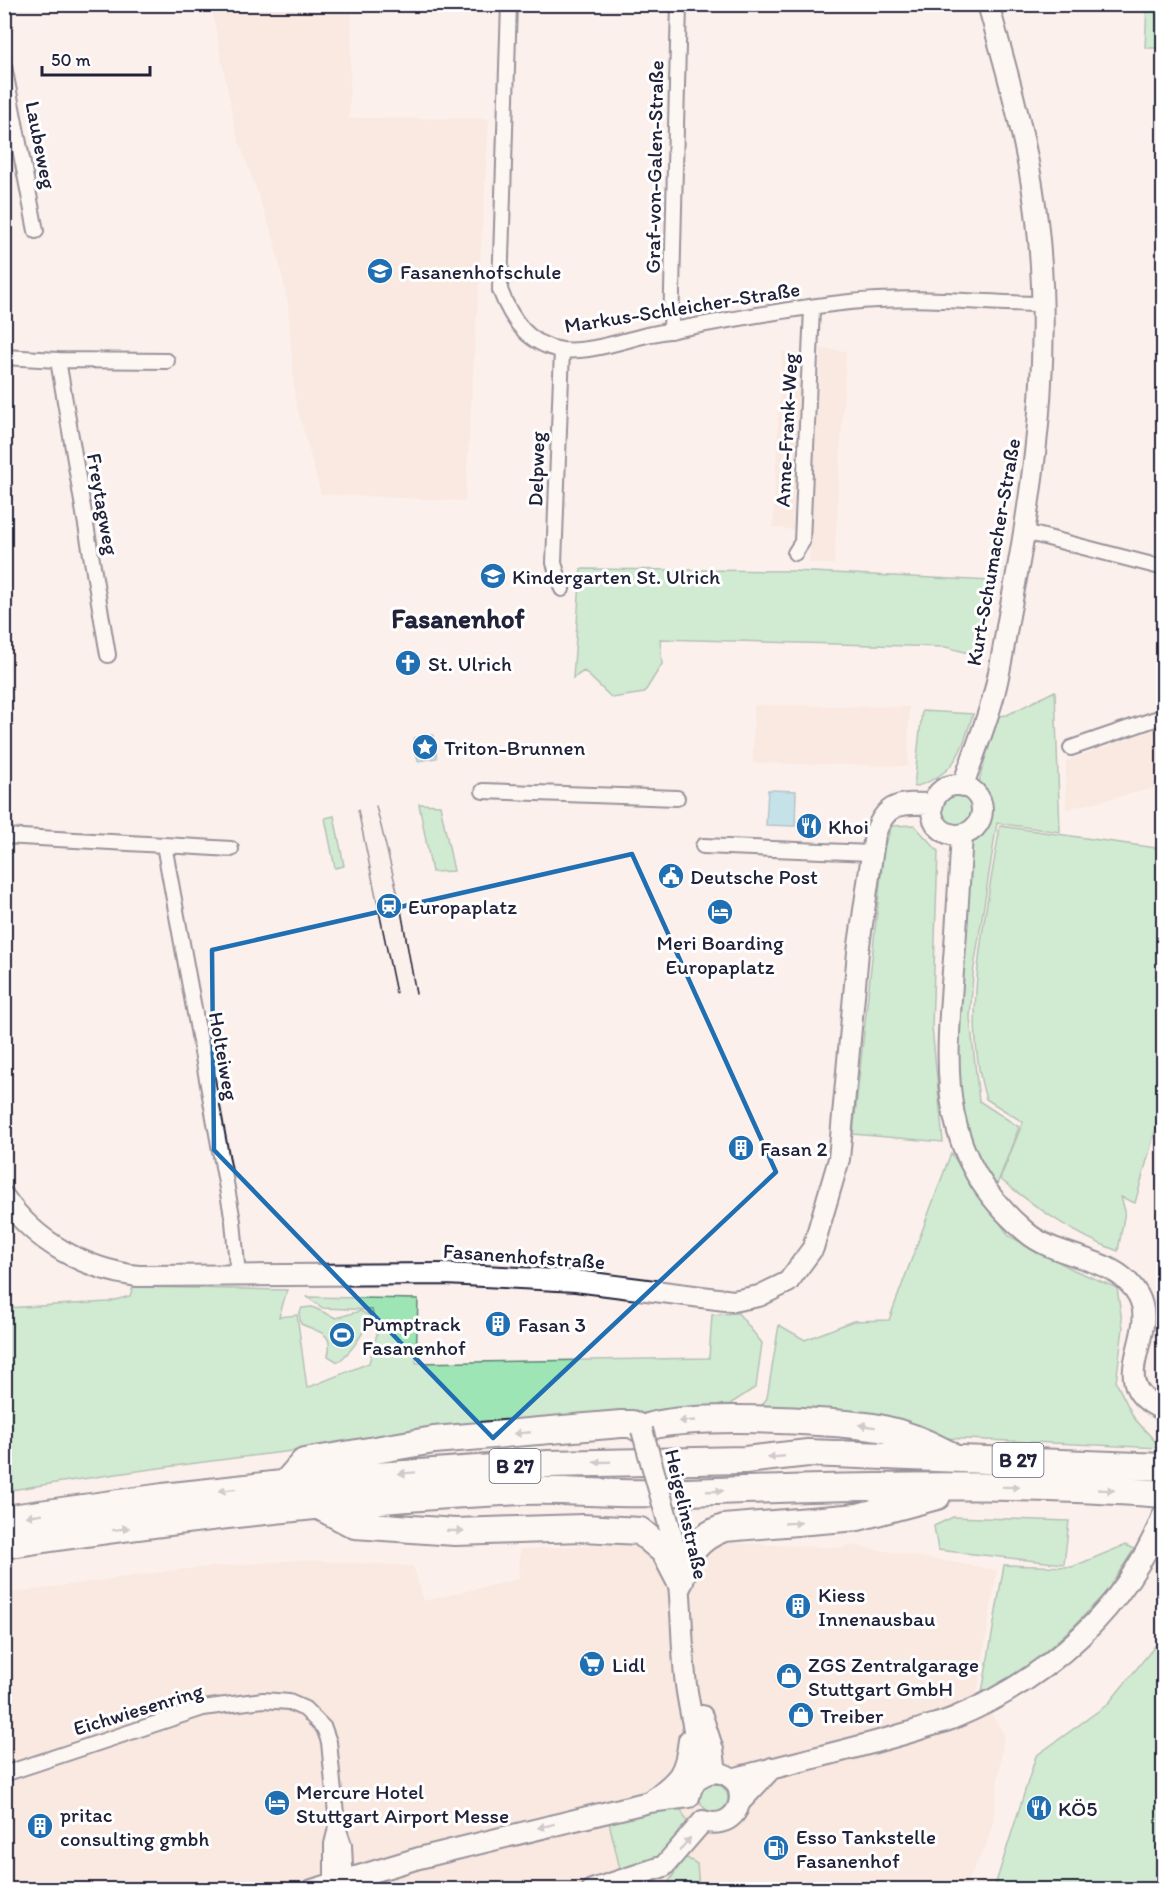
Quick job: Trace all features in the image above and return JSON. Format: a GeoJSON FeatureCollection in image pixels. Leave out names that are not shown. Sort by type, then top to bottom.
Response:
{"type":"FeatureCollection","features":[{"type":"Feature","properties":{"kind":"highway"},"geometry":{"type":"LineString","coordinates":[[285,1484],[304,1462],[434,1440],[621,1424],[633,1424],[642,1430],[656,1422],[702,1420],[858,1425],[924,1441],[956,1458]]}},
{"type":"Feature","properties":{"kind":"highway","name":"B 27"},"geometry":{"type":"LineString","coordinates":[[4,1519],[285,1484],[471,1468],[745,1460],[808,1454],[1152,1466]]}},
{"type":"Feature","properties":{"kind":"highway"},"geometry":{"type":"LineString","coordinates":[[681,1581],[686,1559],[695,1544],[708,1534],[724,1528],[858,1517],[933,1499],[952,1486]]}},
{"type":"Feature","properties":{"kind":"highway","name":"B 27"},"geometry":{"type":"LineString","coordinates":[[4,1545],[190,1520],[319,1506],[525,1491],[636,1494],[952,1486],[1164,1494]]}},
{"type":"Feature","properties":{"kind":"highway"},"geometry":{"type":"LineString","coordinates":[[319,1506],[355,1525],[454,1532],[583,1528],[640,1531],[665,1552],[681,1581]]}},
{"type":"Feature","properties":{"kind":"street","name":"Markus-Schleicher-Straße"},"geometry":{"type":"LineString","coordinates":[[509,4],[500,290],[509,313],[522,330],[539,343],[562,350],[586,348],[671,331],[851,302],[913,300],[1041,304]]}},
{"type":"Feature","properties":{"kind":"street","name":"Graf-von-Galen-Straße"},"geometry":{"type":"LineString","coordinates":[[671,331],[679,4]]}},
{"type":"Feature","properties":{"kind":"street","name":"Kurt-Schumacher-Straße"},"geometry":{"type":"LineString","coordinates":[[963,785],[991,706],[1025,532],[1037,443],[1042,350],[1041,304],[1032,186],[1009,77],[988,4]]}},
{"type":"Feature","properties":{"kind":"street","name":"Laubeweg"},"geometry":{"type":"LineString","coordinates":[[4,66],[36,231]]}},
{"type":"Feature","properties":{"kind":"street","name":"Anne-Frank-Weg"},"geometry":{"type":"LineString","coordinates":[[795,553],[802,542],[812,308]]}},
{"type":"Feature","properties":{"kind":"street","name":"Delpweg"},"geometry":{"type":"LineString","coordinates":[[562,350],[554,562],[562,589]]}},
{"type":"Feature","properties":{"kind":"street"},"geometry":{"type":"LineString","coordinates":[[4,357],[167,361]]}},
{"type":"Feature","properties":{"kind":"street","name":"Freytagweg"},"geometry":{"type":"LineString","coordinates":[[58,360],[108,655]]}},
{"type":"Feature","properties":{"kind":"street"},"geometry":{"type":"LineString","coordinates":[[1025,532],[1164,568]]}},
{"type":"Feature","properties":{"kind":"street"},"geometry":{"type":"LineString","coordinates":[[1071,748],[1164,716]]}},
{"type":"Feature","properties":{"kind":"street"},"geometry":{"type":"LineString","coordinates":[[963,785],[974,790],[981,799],[983,810],[980,822],[972,831],[962,835],[949,834],[939,827],[933,816],[932,804],[944,788],[963,785]]}},
{"type":"Feature","properties":{"kind":"street"},"geometry":{"type":"LineString","coordinates":[[483,790],[677,798]]}},
{"type":"Feature","properties":{"kind":"street"},"geometry":{"type":"LineString","coordinates":[[703,846],[871,853],[881,817],[895,806],[910,803],[932,804]]}},
{"type":"Feature","properties":{"kind":"street"},"geometry":{"type":"LineString","coordinates":[[962,835],[948,1046],[951,1103],[962,1146],[978,1181],[1002,1211],[1029,1235],[1057,1250],[1102,1265],[1131,1284],[1139,1297],[1143,1323],[1135,1357],[1134,1383],[1145,1399],[1164,1410]]}},
{"type":"Feature","properties":{"kind":"street"},"geometry":{"type":"LineString","coordinates":[[4,836],[231,849]]}},
{"type":"Feature","properties":{"kind":"street","name":"Holteiweg"},"geometry":{"type":"LineString","coordinates":[[164,845],[233,1221],[238,1276]]}},
{"type":"Feature","properties":{"kind":"street","name":"Fasanenhofstraße"},"geometry":{"type":"LineString","coordinates":[[4,1197],[13,1210],[49,1243],[98,1268],[138,1276],[475,1275],[576,1281],[733,1301],[773,1290],[788,1282],[813,1248],[830,1196],[844,1120],[852,1021],[871,853]]}},
{"type":"Feature","properties":{"kind":"street","name":"Heigelinstraße"},"geometry":{"type":"LineString","coordinates":[[642,1430],[669,1525],[681,1581],[685,1675],[699,1753],[716,1776]]}},
{"type":"Feature","properties":{"kind":"street"},"geometry":{"type":"LineString","coordinates":[[312,1890],[339,1886],[419,1858],[650,1802],[689,1797],[716,1776],[772,1768],[874,1744],[954,1718],[999,1697],[1072,1644],[1111,1606],[1142,1559],[1164,1513]]}},
{"type":"Feature","properties":{"kind":"street","name":"Heigelinstraße"},"geometry":{"type":"LineString","coordinates":[[685,1646],[713,1750],[716,1776]]}},
{"type":"Feature","properties":{"kind":"street","name":"Eichwiesenring"},"geometry":{"type":"LineString","coordinates":[[4,1774],[203,1708],[263,1700],[289,1702],[305,1709],[324,1728],[329,1742],[337,1824],[344,1845],[339,1886]]}},
{"type":"Feature","properties":{"kind":"street"},"geometry":{"type":"LineString","coordinates":[[650,1802],[674,1785],[682,1775],[692,1720]]}},
{"type":"Feature","properties":{"kind":"street"},"geometry":{"type":"LineString","coordinates":[[740,1802],[772,1768]]}},
{"type":"Feature","properties":{"kind":"street"},"geometry":{"type":"LineString","coordinates":[[592,1890],[664,1866],[703,1821],[719,1824],[738,1810],[740,1791],[716,1776]]}},
{"type":"Feature","properties":{"kind":"highlighted area"},"geometry":{"type":"Polygon","coordinates":[[[632,854],[776,1172],[493,1438],[214,1150],[212,950],[632,854]]]}},
{"type":"Feature","properties":{"kind":"shaded area","name":"Fasanenhofschule"},"geometry":{"type":"Polygon","coordinates":[[[211,5],[352,5],[349,118],[489,119],[465,501],[321,494],[295,399],[288,303],[274,239],[236,132],[211,5]]]}},
{"type":"Feature","properties":{"kind":"shaded area"},"geometry":{"type":"Polygon","coordinates":[[[821,349],[846,351],[834,564],[809,563],[821,349]]]}},
{"type":"Feature","properties":{"kind":"shaded area"},"geometry":{"type":"Polygon","coordinates":[[[782,351],[804,355],[795,530],[773,527],[782,351]]]}},
{"type":"Feature","properties":{"kind":"shaded area"},"geometry":{"type":"Polygon","coordinates":[[[754,705],[909,707],[908,766],[753,763],[754,705]]]}},
{"type":"Feature","properties":{"kind":"shaded area"},"geometry":{"type":"Polygon","coordinates":[[[1163,727],[1163,786],[1066,809],[1066,761],[1163,727]]]}},
{"type":"Feature","properties":{"kind":"shaded area"},"geometry":{"type":"Polygon","coordinates":[[[682,1541],[844,1548],[849,1545],[997,1570],[977,1693],[1004,1734],[993,1822],[986,1846],[963,1889],[5,1890],[5,1594],[176,1570],[299,1560],[413,1566],[424,1601],[519,1579],[520,1549],[682,1541]]]}},
{"type":"Feature","properties":{"kind":"green space"},"geometry":{"type":"Polygon","coordinates":[[[1147,5],[1163,5],[1163,48],[1145,48],[1147,5]]]}},
{"type":"Feature","properties":{"kind":"green space"},"geometry":{"type":"Polygon","coordinates":[[[581,569],[793,571],[991,581],[976,655],[946,647],[660,639],[662,664],[644,693],[612,698],[584,671],[573,678],[581,569]]]}},
{"type":"Feature","properties":{"kind":"green space"},"geometry":{"type":"Polygon","coordinates":[[[1055,691],[1060,832],[997,823],[973,974],[970,1018],[979,1101],[1019,1127],[995,1190],[970,1147],[957,1099],[954,1050],[971,841],[986,823],[987,815],[981,793],[980,778],[999,716],[1007,715],[1055,691]]]}},
{"type":"Feature","properties":{"kind":"green space"},"geometry":{"type":"Polygon","coordinates":[[[922,711],[973,714],[960,751],[948,769],[928,782],[914,787],[922,711]]]}},
{"type":"Feature","properties":{"kind":"green space"},"geometry":{"type":"Polygon","coordinates":[[[955,793],[966,798],[971,809],[966,820],[955,825],[944,820],[939,809],[944,798],[955,793]]]}},
{"type":"Feature","properties":{"kind":"green space"},"geometry":{"type":"Polygon","coordinates":[[[419,804],[440,805],[454,871],[432,872],[419,804]]]}},
{"type":"Feature","properties":{"kind":"green space"},"geometry":{"type":"Polygon","coordinates":[[[334,816],[344,866],[335,868],[325,818],[334,816]]]}},
{"type":"Feature","properties":{"kind":"green space"},"geometry":{"type":"Polygon","coordinates":[[[914,825],[938,851],[932,1027],[943,1142],[853,1134],[884,847],[892,826],[914,825]]]}},
{"type":"Feature","properties":{"kind":"green space"},"geometry":{"type":"Polygon","coordinates":[[[1000,826],[1163,849],[1163,1103],[1135,1203],[1121,1197],[1125,1211],[1118,1251],[1056,1220],[1000,1179],[1023,1122],[986,1099],[975,1033],[978,963],[1000,826]]]}},
{"type":"Feature","properties":{"kind":"green space"},"geometry":{"type":"Polygon","coordinates":[[[951,1153],[1009,1236],[1074,1270],[1117,1288],[1123,1328],[1116,1382],[1134,1418],[1161,1448],[944,1438],[758,1411],[767,1398],[779,1325],[805,1340],[853,1321],[889,1320],[951,1153]]]}},
{"type":"Feature","properties":{"kind":"green space"},"geometry":{"type":"Polygon","coordinates":[[[133,1287],[287,1290],[279,1317],[297,1315],[307,1388],[369,1363],[377,1334],[372,1310],[323,1308],[307,1297],[418,1299],[416,1363],[709,1358],[712,1315],[738,1313],[762,1343],[756,1387],[730,1404],[276,1453],[5,1491],[5,1308],[108,1302],[130,1296],[133,1287]]]}},
{"type":"Feature","properties":{"kind":"green space","name":"Pumptrack Fasanenhof"},"geometry":{"type":"Polygon","coordinates":[[[312,1307],[336,1318],[360,1311],[369,1315],[365,1328],[357,1341],[338,1362],[328,1356],[327,1337],[301,1324],[299,1314],[302,1308],[312,1307]]]}},
{"type":"Feature","properties":{"kind":"green space"},"geometry":{"type":"Polygon","coordinates":[[[953,1517],[1069,1521],[1064,1564],[938,1550],[934,1526],[953,1517]]]}},
{"type":"Feature","properties":{"kind":"green space"},"geometry":{"type":"Polygon","coordinates":[[[1125,1545],[1134,1549],[1107,1591],[1076,1624],[1028,1667],[982,1693],[1004,1565],[1072,1567],[1125,1545]]]}},
{"type":"Feature","properties":{"kind":"green space"},"geometry":{"type":"Polygon","coordinates":[[[1163,1636],[1163,1889],[994,1889],[1036,1756],[1108,1704],[1163,1636]]]}},
{"type":"Feature","properties":{"kind":"green space"},"geometry":{"type":"Polygon","coordinates":[[[714,1784],[724,1788],[728,1798],[724,1808],[714,1812],[704,1808],[700,1798],[704,1788],[714,1784]]]}},
{"type":"Feature","properties":{"kind":"green space"},"geometry":{"type":"Polygon","coordinates":[[[678,1803],[689,1827],[667,1855],[621,1873],[608,1818],[678,1803]]]}},
{"type":"Feature","properties":{"kind":"green space"},"geometry":{"type":"Polygon","coordinates":[[[685,1857],[697,1864],[699,1889],[669,1889],[668,1883],[685,1857]]]}},
{"type":"Feature","properties":{"kind":"water"},"geometry":{"type":"Polygon","coordinates":[[[433,735],[437,758],[418,761],[414,738],[433,735]]]}},
{"type":"Feature","properties":{"kind":"water"},"geometry":{"type":"Polygon","coordinates":[[[768,790],[796,791],[795,826],[766,825],[768,790]]]}},
{"type":"Feature","properties":{"kind":"tram line"},"geometry":{"type":"LineString","coordinates":[[376,806],[399,899],[416,994]]}},
{"type":"Feature","properties":{"kind":"tram line"},"geometry":{"type":"LineString","coordinates":[[358,810],[396,993]]}},
{"type":"Feature","properties":{"kind":"place","name":"Fasanenhofschule"},"geometry":{"type":"Point","coordinates":[380,271]}},
{"type":"Feature","properties":{"kind":"place","name":"Kindergarten St. Ulrich"},"geometry":{"type":"Point","coordinates":[493,576]}},
{"type":"Feature","properties":{"kind":"place","name":"St. Ulrich"},"geometry":{"type":"Point","coordinates":[408,663]}},
{"type":"Feature","properties":{"kind":"place","name":"Triton-Brunnen"},"geometry":{"type":"Point","coordinates":[425,747]}},
{"type":"Feature","properties":{"kind":"place","name":"Khoi"},"geometry":{"type":"Point","coordinates":[809,826]}},
{"type":"Feature","properties":{"kind":"place","name":"Deutsche Post"},"geometry":{"type":"Point","coordinates":[671,876]}},
{"type":"Feature","properties":{"kind":"place","name":"Europaplatz"},"geometry":{"type":"Point","coordinates":[389,906]}},
{"type":"Feature","properties":{"kind":"place","name":"Meri Boarding Europaplatz"},"geometry":{"type":"Point","coordinates":[720,912]}},
{"type":"Feature","properties":{"kind":"place","name":"Fasan 2"},"geometry":{"type":"Point","coordinates":[741,1148]}},
{"type":"Feature","properties":{"kind":"place","name":"Fasan 3"},"geometry":{"type":"Point","coordinates":[498,1324]}},
{"type":"Feature","properties":{"kind":"place","name":"Pumptrack Fasanenhof"},"geometry":{"type":"Point","coordinates":[342,1335]}},
{"type":"Feature","properties":{"kind":"place","name":"Kiess Innenausbau"},"geometry":{"type":"Point","coordinates":[798,1606]}},
{"type":"Feature","properties":{"kind":"place","name":"Lidl"},"geometry":{"type":"Point","coordinates":[592,1664]}},
{"type":"Feature","properties":{"kind":"place","name":"ZGS Zentralgarage Stuttgart GmbH"},"geometry":{"type":"Point","coordinates":[789,1676]}},
{"type":"Feature","properties":{"kind":"place","name":"Treiber"},"geometry":{"type":"Point","coordinates":[801,1715]}},
{"type":"Feature","properties":{"kind":"place","name":"Mercure Hotel Stuttgart Airport Messe"},"geometry":{"type":"Point","coordinates":[277,1803]}},
{"type":"Feature","properties":{"kind":"place","name":"KÖ5"},"geometry":{"type":"Point","coordinates":[1039,1808]}},
{"type":"Feature","properties":{"kind":"place","name":"pritac consulting gmbh"},"geometry":{"type":"Point","coordinates":[40,1826]}},
{"type":"Feature","properties":{"kind":"place","name":"Esso Tankstelle Fasanenhof"},"geometry":{"type":"Point","coordinates":[776,1848]}},
{"type":"Feature","properties":{"kind":"district","name":"Fasanenhof"},"geometry":{"type":"Point","coordinates":[458,618]}}]}
